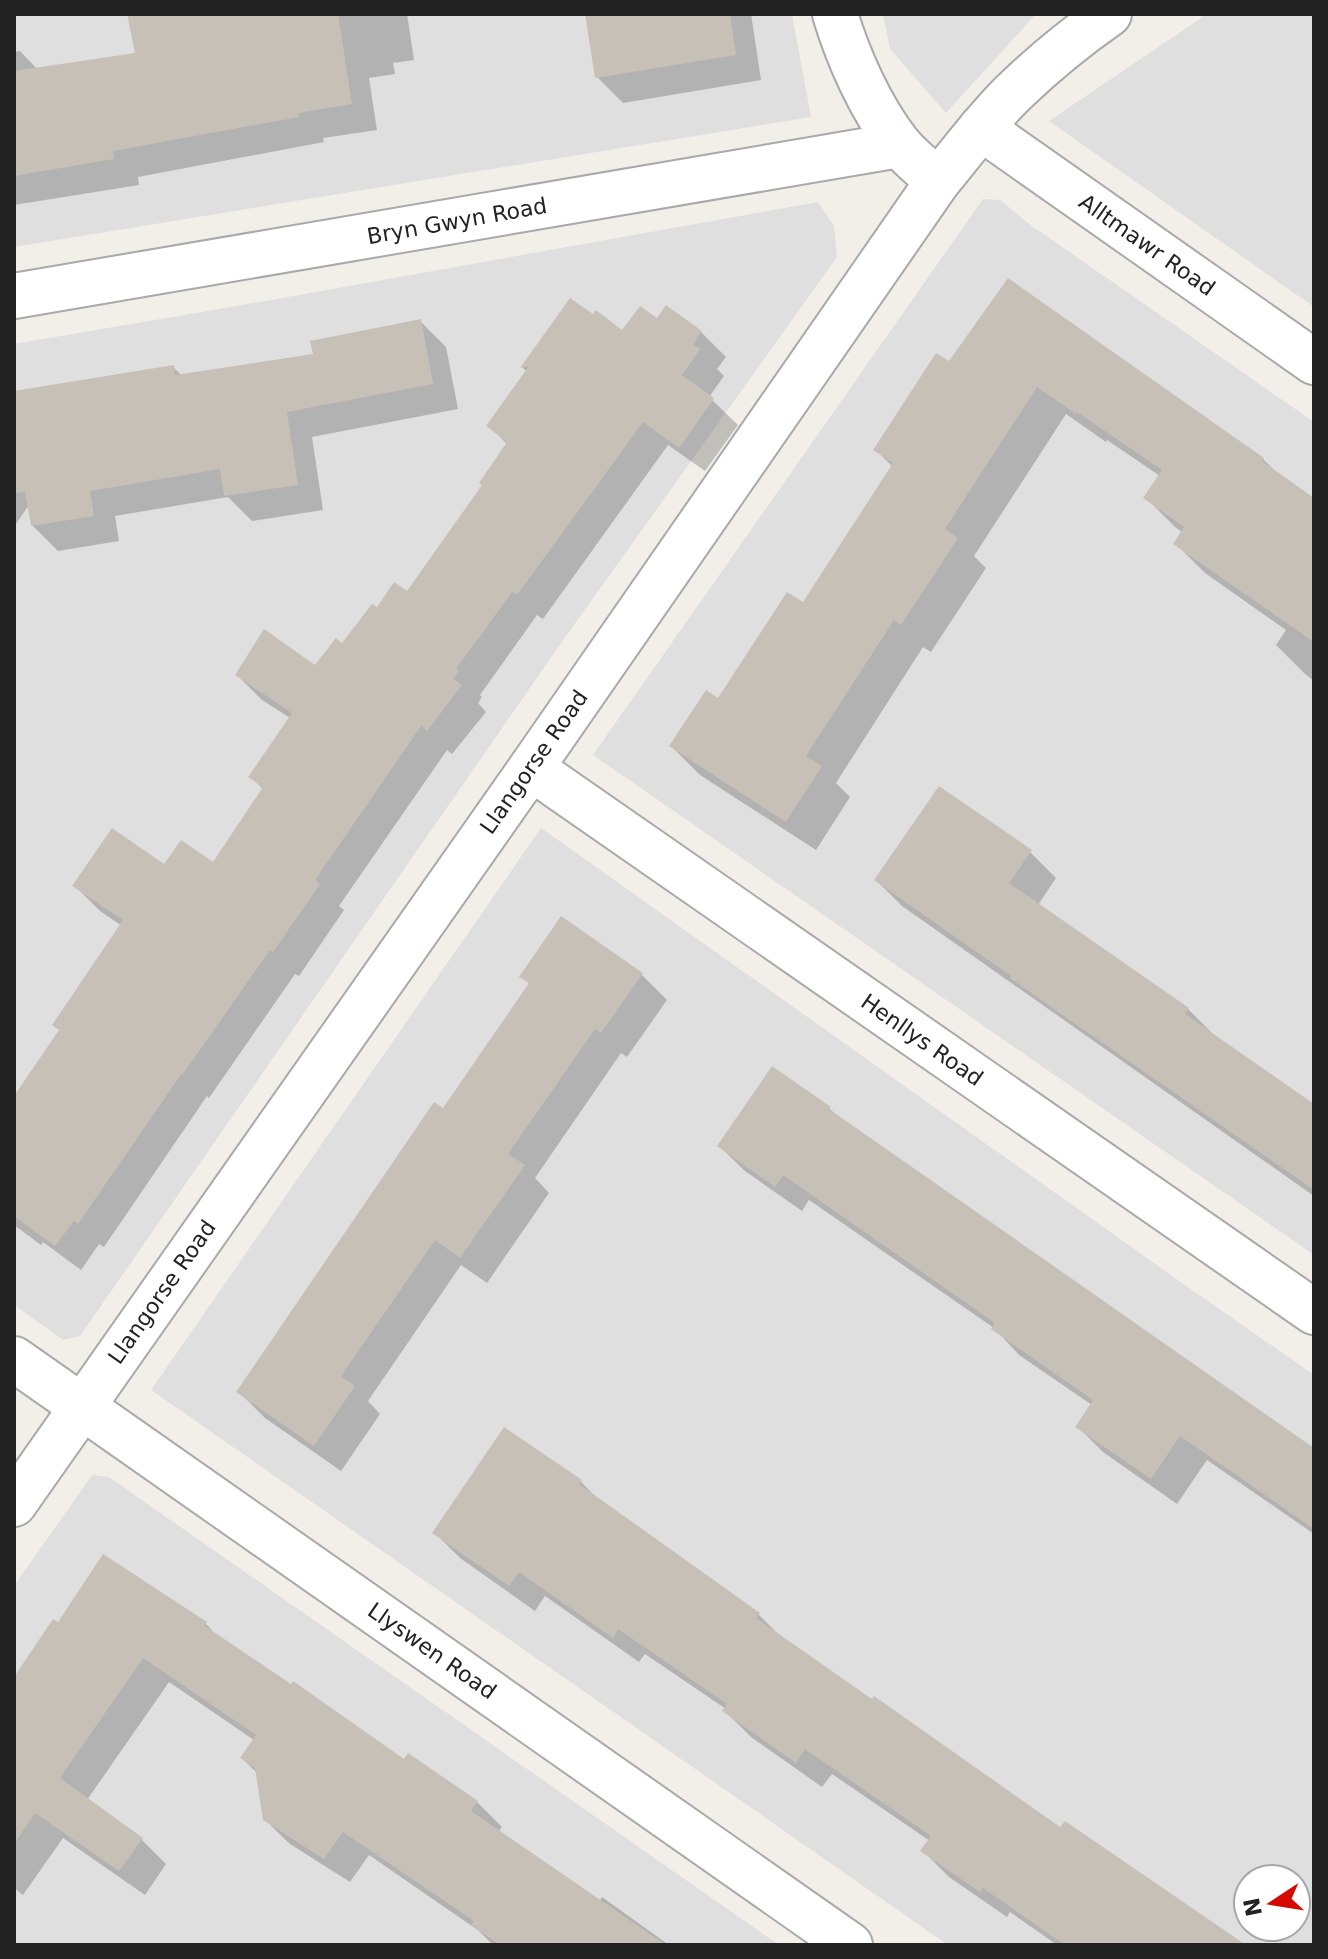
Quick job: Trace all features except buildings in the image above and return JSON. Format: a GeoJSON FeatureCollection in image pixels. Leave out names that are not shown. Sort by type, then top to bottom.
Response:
{"type":"FeatureCollection","features":[{"type":"Feature","properties":{"kind":"street"},"geometry":{"type":"LineString","coordinates":[[835,14],[852,61],[880,116],[899,145],[938,181]]}},
{"type":"Feature","properties":{"kind":"street","name":"Llangorse Road"},"geometry":{"type":"LineString","coordinates":[[14,1504],[531,768],[938,181],[981,128],[1022,85],[1109,14]]}},
{"type":"Feature","properties":{"kind":"street","name":"Alltmawr Road"},"geometry":{"type":"LineString","coordinates":[[981,128],[1314,362]]}},
{"type":"Feature","properties":{"kind":"street","name":"Bryn Gwyn Road"},"geometry":{"type":"LineString","coordinates":[[14,296],[899,145]]}},
{"type":"Feature","properties":{"kind":"street","name":"Henllys Road"},"geometry":{"type":"LineString","coordinates":[[531,768],[1314,1312]]}},
{"type":"Feature","properties":{"kind":"street","name":"Llyswen Road"},"geometry":{"type":"LineString","coordinates":[[14,1359],[850,1945]]}},
{"type":"Feature","properties":{"kind":"shaded area"},"geometry":{"type":"Polygon","coordinates":[[[14,14],[792,14],[811,117],[14,247],[14,14]]]}},
{"type":"Feature","properties":{"kind":"shaded area"},"geometry":{"type":"Polygon","coordinates":[[[883,14],[1036,14],[946,113],[890,49],[883,14]]]}},
{"type":"Feature","properties":{"kind":"shaded area"},"geometry":{"type":"Polygon","coordinates":[[[1207,14],[1314,14],[1314,307],[1049,121],[1207,14]]]}},
{"type":"Feature","properties":{"kind":"shaded area"},"geometry":{"type":"Polygon","coordinates":[[[983,199],[1000,200],[1032,226],[1314,422],[1314,1255],[593,755],[983,199]]]}},
{"type":"Feature","properties":{"kind":"shaded area"},"geometry":{"type":"Polygon","coordinates":[[[818,202],[834,226],[837,257],[566,636],[80,1336],[63,1340],[14,1305],[14,344],[818,202]]]}},
{"type":"Feature","properties":{"kind":"shaded area"},"geometry":{"type":"Polygon","coordinates":[[[541,828],[1314,1375],[1314,1945],[948,1945],[151,1390],[541,828]]]}},
{"type":"Feature","properties":{"kind":"shaded area"},"geometry":{"type":"Polygon","coordinates":[[[92,1475],[109,1477],[779,1945],[14,1945],[14,1586],[92,1475]]]}}]}
